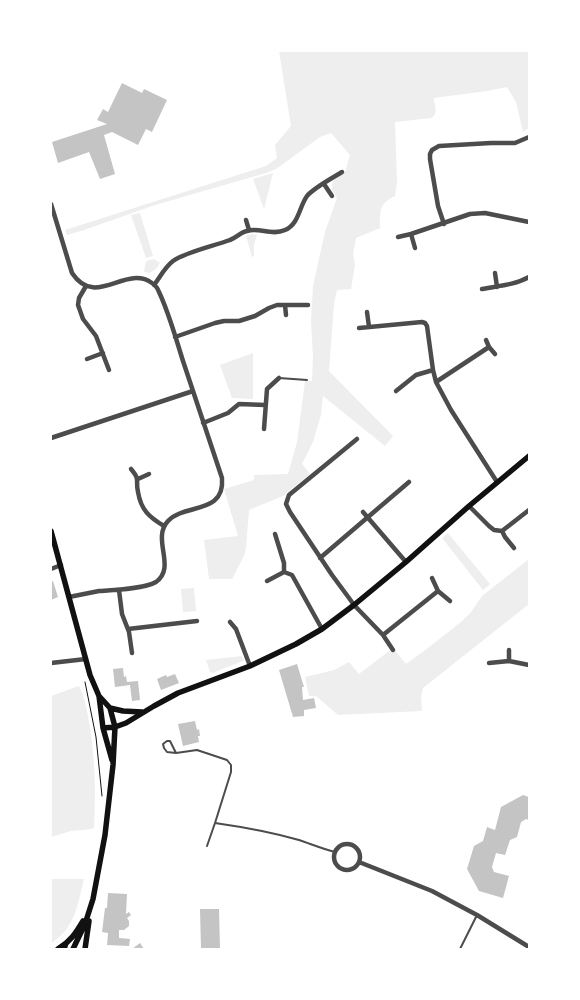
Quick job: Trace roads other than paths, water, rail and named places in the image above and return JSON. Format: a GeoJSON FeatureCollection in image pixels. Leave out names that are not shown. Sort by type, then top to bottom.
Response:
{"type":"FeatureCollection","features":[{"type":"Feature","properties":{"kind":"main road"},"geometry":{"type":"LineString","coordinates":[[103,728],[116,727],[126,723],[178,693],[250,666],[322,629],[406,562],[529,456]]}},
{"type":"Feature","properties":{"kind":"main road"},"geometry":{"type":"LineString","coordinates":[[51,531],[90,675],[99,696],[103,728],[114,765]]}},
{"type":"Feature","properties":{"kind":"main road"},"geometry":{"type":"LineString","coordinates":[[74,949],[83,929],[96,887],[114,765],[116,727],[110,708],[99,696]]}},
{"type":"Feature","properties":{"kind":"main road"},"geometry":{"type":"LineString","coordinates":[[110,708],[143,712]]}},
{"type":"Feature","properties":{"kind":"main road"},"geometry":{"type":"LineString","coordinates":[[58,949],[65,947],[77,932],[90,908]]}},
{"type":"Feature","properties":{"kind":"main road"},"geometry":{"type":"LineString","coordinates":[[85,949],[90,908]]}},
{"type":"Feature","properties":{"kind":"street"},"geometry":{"type":"LineString","coordinates":[[444,224],[438,206],[430,158],[432,150],[440,146],[515,143],[529,137]]}},
{"type":"Feature","properties":{"kind":"street"},"geometry":{"type":"LineString","coordinates":[[154,285],[166,267],[182,256],[234,239],[249,230],[276,233],[292,226],[309,194],[342,172]]}},
{"type":"Feature","properties":{"kind":"street"},"geometry":{"type":"LineString","coordinates":[[324,184],[332,196]]}},
{"type":"Feature","properties":{"kind":"street"},"geometry":{"type":"LineString","coordinates":[[51,204],[72,273],[77,280],[86,286],[101,288],[136,277],[154,285],[160,294],[222,478],[222,486],[215,500],[207,506],[175,515],[164,526],[161,539],[165,566],[163,573],[154,583],[146,586],[69,597]]}},
{"type":"Feature","properties":{"kind":"street"},"geometry":{"type":"LineString","coordinates":[[398,237],[444,224],[470,214],[485,213],[529,222]]}},
{"type":"Feature","properties":{"kind":"street"},"geometry":{"type":"LineString","coordinates":[[246,220],[249,230]]}},
{"type":"Feature","properties":{"kind":"street"},"geometry":{"type":"LineString","coordinates":[[410,234],[415,248]]}},
{"type":"Feature","properties":{"kind":"street"},"geometry":{"type":"LineString","coordinates":[[495,273],[497,286]]}},
{"type":"Feature","properties":{"kind":"street"},"geometry":{"type":"LineString","coordinates":[[482,289],[518,282],[529,277]]}},
{"type":"Feature","properties":{"kind":"street"},"geometry":{"type":"LineString","coordinates":[[86,286],[79,298],[78,305],[83,319],[96,336],[109,370]]}},
{"type":"Feature","properties":{"kind":"street"},"geometry":{"type":"LineString","coordinates":[[175,336],[224,321],[239,321],[255,316],[277,305],[308,305]]}},
{"type":"Feature","properties":{"kind":"street"},"geometry":{"type":"LineString","coordinates":[[286,305],[286,315]]}},
{"type":"Feature","properties":{"kind":"street"},"geometry":{"type":"LineString","coordinates":[[367,312],[369,327]]}},
{"type":"Feature","properties":{"kind":"street"},"geometry":{"type":"LineString","coordinates":[[359,328],[425,323],[427,326],[432,370],[436,382],[451,410],[497,482]]}},
{"type":"Feature","properties":{"kind":"street"},"geometry":{"type":"LineString","coordinates":[[486,340],[495,354]]}},
{"type":"Feature","properties":{"kind":"street"},"geometry":{"type":"LineString","coordinates":[[436,382],[489,347]]}},
{"type":"Feature","properties":{"kind":"street"},"geometry":{"type":"LineString","coordinates":[[87,359],[103,353]]}},
{"type":"Feature","properties":{"kind":"street"},"geometry":{"type":"LineString","coordinates":[[396,391],[416,376],[432,370]]}},
{"type":"Feature","properties":{"kind":"street"},"geometry":{"type":"LineString","coordinates":[[264,429],[267,389],[279,378]]}},
{"type":"Feature","properties":{"kind":"street"},"geometry":{"type":"LineString","coordinates":[[51,438],[193,391]]}},
{"type":"Feature","properties":{"kind":"street"},"geometry":{"type":"LineString","coordinates":[[204,422],[228,413],[239,404],[265,405]]}},
{"type":"Feature","properties":{"kind":"street"},"geometry":{"type":"LineString","coordinates":[[357,439],[289,495],[286,504],[320,558],[354,605],[383,634],[393,650]]}},
{"type":"Feature","properties":{"kind":"street"},"geometry":{"type":"LineString","coordinates":[[131,469],[138,480],[138,492],[145,512],[164,526]]}},
{"type":"Feature","properties":{"kind":"street"},"geometry":{"type":"LineString","coordinates":[[138,480],[149,474]]}},
{"type":"Feature","properties":{"kind":"street"},"geometry":{"type":"LineString","coordinates":[[320,558],[408,482]]}},
{"type":"Feature","properties":{"kind":"street"},"geometry":{"type":"LineString","coordinates":[[469,506],[494,530],[502,531],[529,510]]}},
{"type":"Feature","properties":{"kind":"street"},"geometry":{"type":"LineString","coordinates":[[363,512],[406,562]]}},
{"type":"Feature","properties":{"kind":"street"},"geometry":{"type":"LineString","coordinates":[[502,531],[514,548]]}},
{"type":"Feature","properties":{"kind":"street"},"geometry":{"type":"LineString","coordinates":[[275,534],[284,563],[284,572]]}},
{"type":"Feature","properties":{"kind":"street"},"geometry":{"type":"LineString","coordinates":[[51,569],[61,566]]}},
{"type":"Feature","properties":{"kind":"street"},"geometry":{"type":"LineString","coordinates":[[267,581],[284,572],[292,575],[322,629]]}},
{"type":"Feature","properties":{"kind":"street"},"geometry":{"type":"LineString","coordinates":[[432,578],[438,591],[450,601]]}},
{"type":"Feature","properties":{"kind":"street"},"geometry":{"type":"LineString","coordinates":[[119,590],[122,614],[128,629],[132,653]]}},
{"type":"Feature","properties":{"kind":"street"},"geometry":{"type":"LineString","coordinates":[[383,634],[438,591]]}},
{"type":"Feature","properties":{"kind":"street"},"geometry":{"type":"LineString","coordinates":[[128,629],[197,621]]}},
{"type":"Feature","properties":{"kind":"street"},"geometry":{"type":"LineString","coordinates":[[230,622],[236,629],[250,666]]}},
{"type":"Feature","properties":{"kind":"street"},"geometry":{"type":"LineString","coordinates":[[509,650],[509,661]]}},
{"type":"Feature","properties":{"kind":"street"},"geometry":{"type":"LineString","coordinates":[[51,663],[86,659]]}},
{"type":"Feature","properties":{"kind":"street"},"geometry":{"type":"LineString","coordinates":[[489,663],[509,661],[529,665]]}},
{"type":"Feature","properties":{"kind":"street"},"geometry":{"type":"LineString","coordinates":[[344,844],[352,845],[358,850],[360,862],[354,868],[342,869],[334,860],[335,852],[344,844]]}},
{"type":"Feature","properties":{"kind":"street"},"geometry":{"type":"LineString","coordinates":[[360,862],[432,891],[478,915],[529,947]]}},
{"type":"Feature","properties":{"kind":"lane"},"geometry":{"type":"LineString","coordinates":[[279,378],[307,380]]}},
{"type":"Feature","properties":{"kind":"lane"},"geometry":{"type":"LineString","coordinates":[[176,753],[170,741],[168,740],[163,744],[167,752],[176,753],[197,750],[225,759],[230,763],[231,772],[207,846]]}},
{"type":"Feature","properties":{"kind":"lane"},"geometry":{"type":"LineString","coordinates":[[215,823],[300,840],[335,852]]}},
{"type":"Feature","properties":{"kind":"lane"},"geometry":{"type":"LineString","coordinates":[[460,949],[478,915]]}}]}
